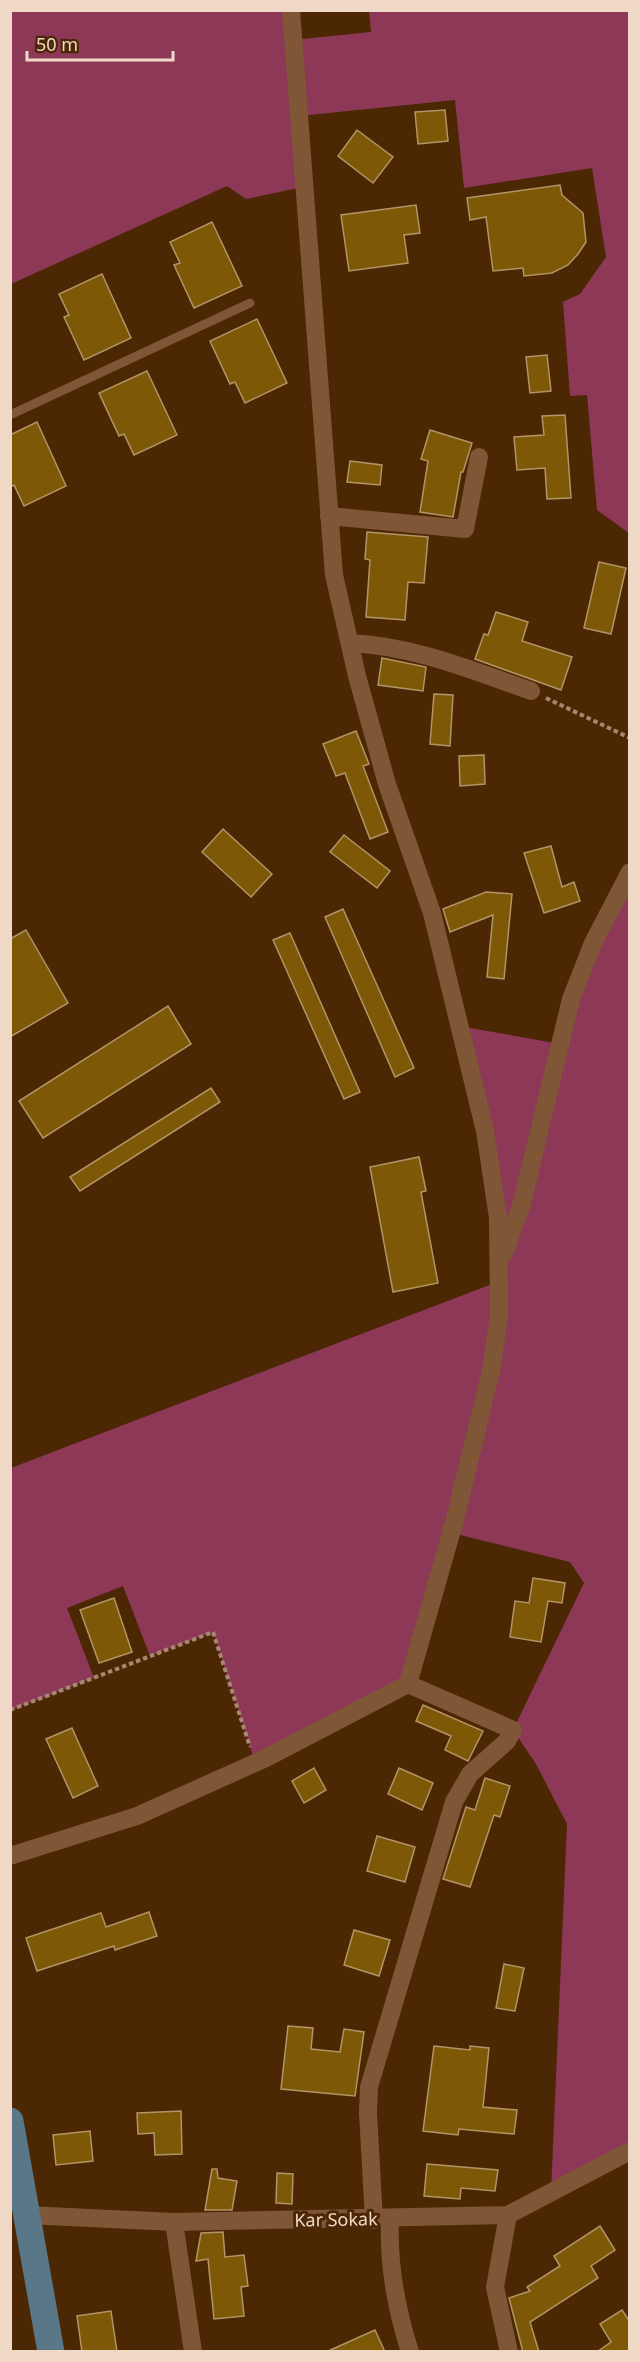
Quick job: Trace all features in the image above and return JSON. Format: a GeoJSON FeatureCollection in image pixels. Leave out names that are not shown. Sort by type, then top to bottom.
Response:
{"type":"FeatureCollection","features":[{"type":"Feature","properties":{"kind":"main road"},"geometry":{"type":"LineString","coordinates":[[10,2121],[51,2352]]}},
{"type":"Feature","properties":{"kind":"street"},"geometry":{"type":"LineString","coordinates":[[10,1856],[137,1816],[255,1762],[408,1684],[478,1433],[492,1367],[500,1266],[497,1206],[487,1142],[432,913],[387,784],[334,575],[291,10]]}},
{"type":"Feature","properties":{"kind":"street"},"geometry":{"type":"LineString","coordinates":[[329,516],[465,529],[479,457]]}},
{"type":"Feature","properties":{"kind":"street"},"geometry":{"type":"LineString","coordinates":[[350,643],[394,647],[427,655],[531,691]]}},
{"type":"Feature","properties":{"kind":"street"},"geometry":{"type":"LineString","coordinates":[[500,1266],[522,1203],[571,999],[593,943],[630,872]]}},
{"type":"Feature","properties":{"kind":"street"},"geometry":{"type":"LineString","coordinates":[[408,1684],[513,1730],[507,1741],[470,1774],[454,1802],[369,2087],[368,2113],[382,2219],[389,2248],[392,2277],[410,2352]]}},
{"type":"Feature","properties":{"kind":"street","name":"Kar Sokak"},"geometry":{"type":"LineString","coordinates":[[27,2215],[174,2222],[508,2215],[630,2151]]}},
{"type":"Feature","properties":{"kind":"street"},"geometry":{"type":"LineString","coordinates":[[508,2215],[495,2287],[509,2352]]}},
{"type":"Feature","properties":{"kind":"street"},"geometry":{"type":"LineString","coordinates":[[174,2222],[193,2352]]}},
{"type":"Feature","properties":{"kind":"lane"},"geometry":{"type":"LineString","coordinates":[[10,415],[250,303]]}},
{"type":"Feature","properties":{"kind":"path"},"geometry":{"type":"LineString","coordinates":[[531,691],[630,738]]}},
{"type":"Feature","properties":{"kind":"path"},"geometry":{"type":"LineString","coordinates":[[10,1710],[213,1632],[255,1762]]}},
{"type":"Feature","properties":{"kind":"shaded area"},"geometry":{"type":"Polygon","coordinates":[[[10,11],[291,11],[293,40],[371,32],[369,11],[629,11],[629,533],[597,510],[587,395],[570,396],[563,302],[580,294],[606,257],[592,168],[464,188],[455,100],[299,116],[303,187],[246,199],[227,186],[11,284],[10,11]]]}},
{"type":"Feature","properties":{"kind":"shaded area"},"geometry":{"type":"Polygon","coordinates":[[[629,872],[629,2151],[551,2192],[567,1824],[536,1764],[513,1730],[584,1583],[570,1562],[452,1533],[408,1684],[255,1762],[213,1632],[150,1656],[123,1586],[67,1608],[94,1678],[11,1710],[11,1468],[500,1281],[500,1266],[459,1026],[560,1044],[629,872]]]}},
{"type":"Feature","properties":{"kind":"building"},"geometry":{"type":"Polygon","coordinates":[[[445,110],[448,141],[418,144],[415,112],[445,110]]]}},
{"type":"Feature","properties":{"kind":"building"},"geometry":{"type":"Polygon","coordinates":[[[357,130],[393,157],[373,183],[338,156],[357,130]]]}},
{"type":"Feature","properties":{"kind":"building"},"geometry":{"type":"Polygon","coordinates":[[[560,185],[562,195],[583,213],[586,242],[578,254],[568,265],[552,273],[524,276],[523,268],[493,271],[486,217],[470,220],[467,198],[560,185]]]}},
{"type":"Feature","properties":{"kind":"building"},"geometry":{"type":"Polygon","coordinates":[[[416,205],[420,233],[404,235],[408,263],[349,271],[341,215],[416,205]]]}},
{"type":"Feature","properties":{"kind":"building"},"geometry":{"type":"Polygon","coordinates":[[[212,222],[242,286],[194,308],[174,265],[180,263],[170,242],[212,222]]]}},
{"type":"Feature","properties":{"kind":"building"},"geometry":{"type":"Polygon","coordinates":[[[102,274],[131,338],[84,360],[64,317],[69,315],[59,294],[102,274]]]}},
{"type":"Feature","properties":{"kind":"building"},"geometry":{"type":"Polygon","coordinates":[[[257,319],[287,383],[245,403],[235,382],[230,384],[210,341],[257,319]]]}},
{"type":"Feature","properties":{"kind":"building"},"geometry":{"type":"Polygon","coordinates":[[[547,355],[551,391],[530,393],[526,357],[547,355]]]}},
{"type":"Feature","properties":{"kind":"building"},"geometry":{"type":"Polygon","coordinates":[[[147,371],[177,435],[134,455],[124,434],[119,436],[99,393],[147,371]]]}},
{"type":"Feature","properties":{"kind":"building"},"geometry":{"type":"Polygon","coordinates":[[[565,415],[571,498],[547,499],[545,468],[517,470],[514,437],[544,435],[542,416],[565,415]]]}},
{"type":"Feature","properties":{"kind":"building"},"geometry":{"type":"Polygon","coordinates":[[[37,422],[66,486],[24,506],[14,485],[10,487],[10,435],[37,422]]]}},
{"type":"Feature","properties":{"kind":"building"},"geometry":{"type":"Polygon","coordinates":[[[430,430],[472,443],[463,472],[461,472],[453,517],[420,512],[428,461],[421,459],[430,430]]]}},
{"type":"Feature","properties":{"kind":"building"},"geometry":{"type":"Polygon","coordinates":[[[350,461],[382,465],[380,485],[347,482],[350,461]]]}},
{"type":"Feature","properties":{"kind":"building"},"geometry":{"type":"Polygon","coordinates":[[[367,532],[428,537],[424,583],[408,582],[405,620],[366,617],[370,560],[365,559],[367,532]]]}},
{"type":"Feature","properties":{"kind":"building"},"geometry":{"type":"Polygon","coordinates":[[[599,562],[626,568],[611,634],[584,628],[599,562]]]}},
{"type":"Feature","properties":{"kind":"building"},"geometry":{"type":"Polygon","coordinates":[[[496,612],[528,622],[522,641],[572,657],[561,690],[475,659],[484,634],[488,635],[496,612]]]}},
{"type":"Feature","properties":{"kind":"building"},"geometry":{"type":"Polygon","coordinates":[[[382,658],[426,667],[423,691],[378,685],[382,658]]]}},
{"type":"Feature","properties":{"kind":"building"},"geometry":{"type":"Polygon","coordinates":[[[434,694],[453,695],[450,746],[430,744],[434,694]]]}},
{"type":"Feature","properties":{"kind":"building"},"geometry":{"type":"Polygon","coordinates":[[[356,731],[369,764],[363,766],[388,832],[370,839],[345,773],[336,776],[323,744],[356,731]]]}},
{"type":"Feature","properties":{"kind":"building"},"geometry":{"type":"Polygon","coordinates":[[[484,755],[485,784],[460,786],[459,756],[484,755]]]}},
{"type":"Feature","properties":{"kind":"building"},"geometry":{"type":"Polygon","coordinates":[[[223,829],[272,874],[251,897],[202,852],[223,829]]]}},
{"type":"Feature","properties":{"kind":"building"},"geometry":{"type":"Polygon","coordinates":[[[344,835],[390,871],[377,888],[330,852],[344,835]]]}},
{"type":"Feature","properties":{"kind":"building"},"geometry":{"type":"Polygon","coordinates":[[[551,846],[562,887],[574,882],[580,901],[544,913],[524,853],[551,846]]]}},
{"type":"Feature","properties":{"kind":"building"},"geometry":{"type":"Polygon","coordinates":[[[486,892],[512,894],[504,979],[487,977],[493,915],[450,932],[443,909],[486,892]]]}},
{"type":"Feature","properties":{"kind":"building"},"geometry":{"type":"Polygon","coordinates":[[[343,909],[414,1068],[395,1077],[325,917],[343,909]]]}},
{"type":"Feature","properties":{"kind":"building"},"geometry":{"type":"Polygon","coordinates":[[[26,930],[68,1003],[10,1037],[10,939],[26,930]]]}},
{"type":"Feature","properties":{"kind":"building"},"geometry":{"type":"Polygon","coordinates":[[[290,933],[360,1092],[344,1099],[273,940],[290,933]]]}},
{"type":"Feature","properties":{"kind":"building"},"geometry":{"type":"Polygon","coordinates":[[[168,1006],[191,1044],[43,1138],[19,1101],[168,1006]]]}},
{"type":"Feature","properties":{"kind":"building"},"geometry":{"type":"Polygon","coordinates":[[[211,1088],[220,1102],[80,1191],[70,1177],[211,1088]]]}},
{"type":"Feature","properties":{"kind":"building"},"geometry":{"type":"Polygon","coordinates":[[[419,1157],[426,1191],[421,1192],[438,1283],[393,1292],[370,1167],[419,1157]]]}},
{"type":"Feature","properties":{"kind":"building"},"geometry":{"type":"Polygon","coordinates":[[[533,1578],[565,1583],[562,1603],[548,1601],[541,1642],[510,1637],[515,1601],[529,1603],[533,1578]]]}},
{"type":"Feature","properties":{"kind":"building"},"geometry":{"type":"Polygon","coordinates":[[[114,1598],[132,1652],[99,1663],[80,1610],[114,1598]]]}},
{"type":"Feature","properties":{"kind":"building"},"geometry":{"type":"Polygon","coordinates":[[[423,1705],[483,1731],[468,1761],[445,1750],[451,1736],[416,1721],[423,1705]]]}},
{"type":"Feature","properties":{"kind":"building"},"geometry":{"type":"Polygon","coordinates":[[[72,1728],[98,1786],[73,1798],[46,1739],[72,1728]]]}},
{"type":"Feature","properties":{"kind":"building"},"geometry":{"type":"Polygon","coordinates":[[[314,1768],[326,1790],[304,1803],[292,1781],[314,1768]]]}},
{"type":"Feature","properties":{"kind":"building"},"geometry":{"type":"Polygon","coordinates":[[[399,1768],[433,1783],[422,1810],[388,1794],[399,1768]]]}},
{"type":"Feature","properties":{"kind":"building"},"geometry":{"type":"Polygon","coordinates":[[[485,1778],[510,1786],[500,1817],[494,1815],[470,1887],[443,1879],[466,1807],[475,1810],[485,1778]]]}},
{"type":"Feature","properties":{"kind":"building"},"geometry":{"type":"Polygon","coordinates":[[[377,1836],[415,1847],[405,1882],[367,1871],[377,1836]]]}},
{"type":"Feature","properties":{"kind":"building"},"geometry":{"type":"Polygon","coordinates":[[[149,1912],[157,1936],[115,1950],[114,1946],[37,1971],[26,1938],[101,1913],[106,1927],[149,1912]]]}},
{"type":"Feature","properties":{"kind":"building"},"geometry":{"type":"Polygon","coordinates":[[[354,1930],[390,1940],[379,1976],[344,1965],[354,1930]]]}},
{"type":"Feature","properties":{"kind":"building"},"geometry":{"type":"Polygon","coordinates":[[[504,1964],[524,1968],[515,2011],[496,2008],[504,1964]]]}},
{"type":"Feature","properties":{"kind":"building"},"geometry":{"type":"Polygon","coordinates":[[[288,2026],[313,2028],[311,2049],[340,2052],[344,2029],[364,2032],[355,2096],[281,2089],[288,2026]]]}},
{"type":"Feature","properties":{"kind":"building"},"geometry":{"type":"Polygon","coordinates":[[[434,2046],[470,2050],[470,2046],[489,2048],[483,2107],[517,2110],[514,2134],[459,2129],[458,2135],[423,2131],[434,2046]]]}},
{"type":"Feature","properties":{"kind":"building"},"geometry":{"type":"Polygon","coordinates":[[[181,2111],[182,2154],[155,2155],[154,2133],[138,2134],[137,2113],[181,2111]]]}},
{"type":"Feature","properties":{"kind":"building"},"geometry":{"type":"Polygon","coordinates":[[[90,2131],[93,2161],[56,2165],[53,2135],[90,2131]]]}},
{"type":"Feature","properties":{"kind":"building"},"geometry":{"type":"Polygon","coordinates":[[[427,2164],[498,2170],[495,2191],[461,2188],[460,2199],[424,2196],[427,2164]]]}},
{"type":"Feature","properties":{"kind":"building"},"geometry":{"type":"Polygon","coordinates":[[[212,2169],[217,2169],[218,2178],[237,2181],[232,2210],[205,2210],[212,2169]]]}},
{"type":"Feature","properties":{"kind":"building"},"geometry":{"type":"Polygon","coordinates":[[[277,2173],[293,2174],[292,2204],[276,2203],[277,2173]]]}},
{"type":"Feature","properties":{"kind":"building"},"geometry":{"type":"Polygon","coordinates":[[[600,2226],[615,2250],[591,2266],[598,2278],[530,2322],[539,2352],[523,2352],[509,2298],[530,2291],[527,2287],[560,2266],[554,2256],[600,2226]]]}},
{"type":"Feature","properties":{"kind":"building"},"geometry":{"type":"Polygon","coordinates":[[[223,2232],[225,2257],[244,2255],[248,2286],[241,2287],[244,2316],[214,2319],[208,2259],[196,2261],[201,2233],[223,2232]]]}},
{"type":"Feature","properties":{"kind":"building"},"geometry":{"type":"Polygon","coordinates":[[[622,2310],[630,2322],[630,2352],[597,2352],[611,2342],[600,2324],[622,2310]]]}},
{"type":"Feature","properties":{"kind":"building"},"geometry":{"type":"Polygon","coordinates":[[[111,2311],[117,2352],[82,2352],[77,2316],[111,2311]]]}},
{"type":"Feature","properties":{"kind":"building"},"geometry":{"type":"Polygon","coordinates":[[[375,2330],[385,2352],[326,2352],[375,2330]]]}}]}
